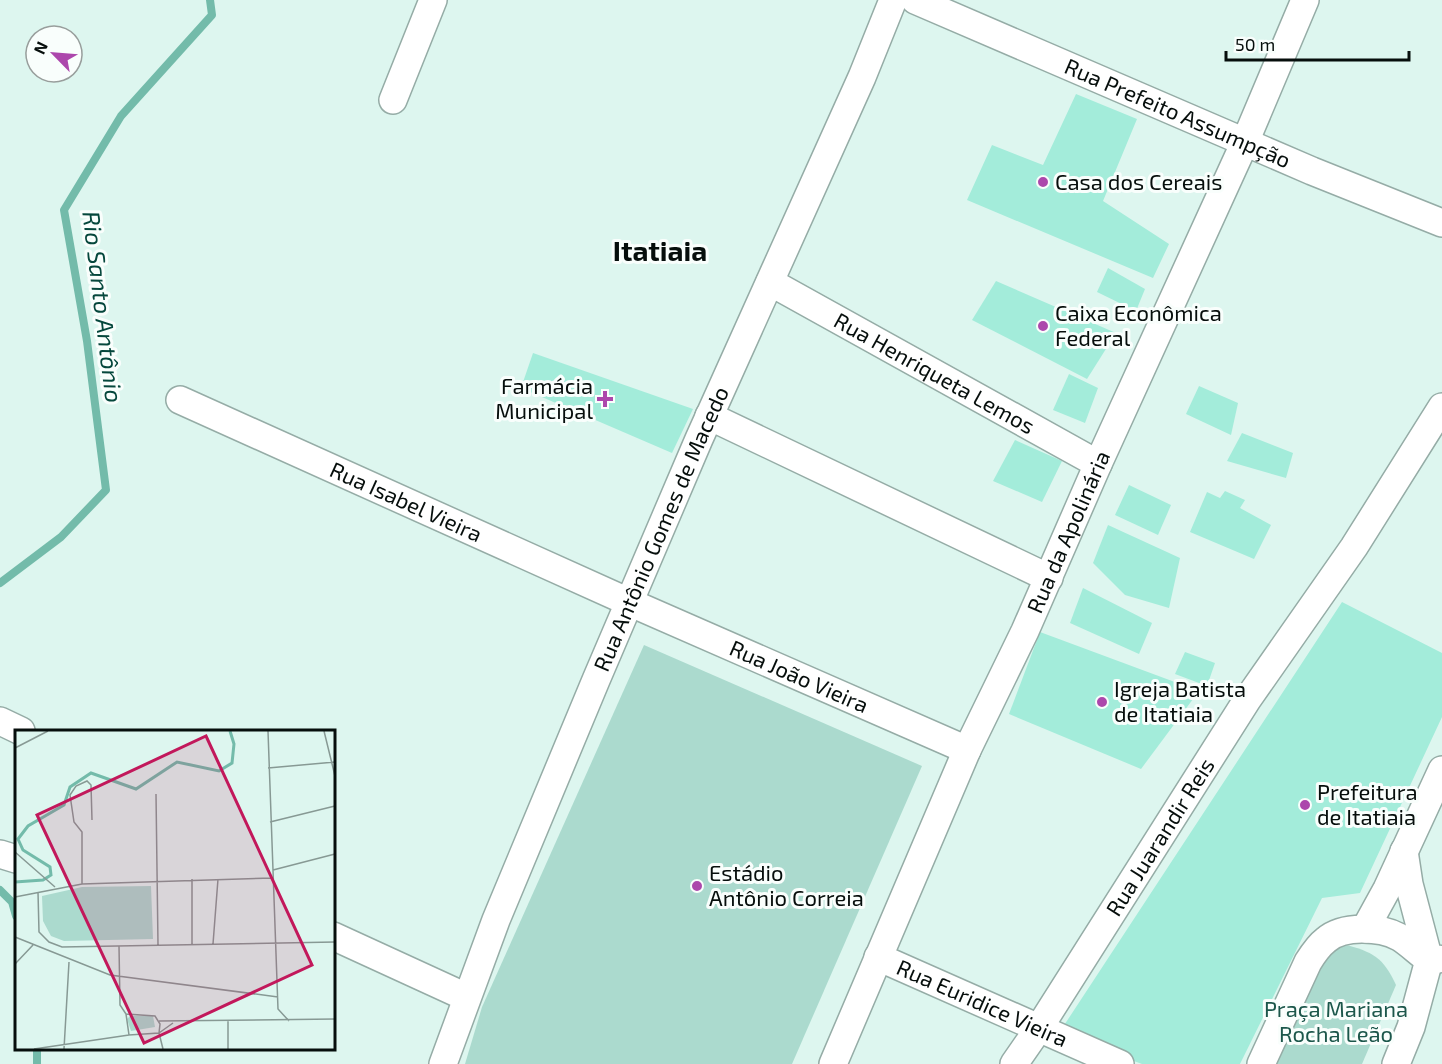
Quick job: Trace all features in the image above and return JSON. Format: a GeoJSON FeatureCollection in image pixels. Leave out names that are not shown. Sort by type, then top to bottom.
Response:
{"type":"FeatureCollection","features":[{"type":"Feature","properties":{"kind":"street"},"geometry":{"type":"LineString","coordinates":[[393,100],[433,0]]}},
{"type":"Feature","properties":{"kind":"street","name":"Rua Antônio Gomes de Macedo"},"geometry":{"type":"LineString","coordinates":[[443,1064],[466,997],[596,680],[631,603],[709,416],[893,0]]}},
{"type":"Feature","properties":{"kind":"street","name":"Rua Prefeito Assumpção"},"geometry":{"type":"LineString","coordinates":[[915,0],[1245,142],[1442,223]]}},
{"type":"Feature","properties":{"kind":"street","name":"Rua da Apolinária"},"geometry":{"type":"LineString","coordinates":[[833,1064],[967,750],[1048,578],[1245,142],[1305,0]]}},
{"type":"Feature","properties":{"kind":"street","name":"Rua Henriqueta Lemos"},"geometry":{"type":"LineString","coordinates":[[770,282],[1098,464]]}},
{"type":"Feature","properties":{"kind":"street","name":"Rua Isabel Vieira"},"geometry":{"type":"LineString","coordinates":[[180,399],[631,603]]}},
{"type":"Feature","properties":{"kind":"street","name":"Rua Juarandir Reis"},"geometry":{"type":"LineString","coordinates":[[1014,1064],[1247,700],[1354,547],[1442,407]]}},
{"type":"Feature","properties":{"kind":"street"},"geometry":{"type":"LineString","coordinates":[[709,416],[1048,578]]}},
{"type":"Feature","properties":{"kind":"street","name":"Rua João Vieira"},"geometry":{"type":"LineString","coordinates":[[631,603],[967,750]]}},
{"type":"Feature","properties":{"kind":"street"},"geometry":{"type":"LineString","coordinates":[[0,721],[19,730]]}},
{"type":"Feature","properties":{"kind":"street"},"geometry":{"type":"LineString","coordinates":[[1365,929],[1442,770]]}},
{"type":"Feature","properties":{"kind":"street"},"geometry":{"type":"LineString","coordinates":[[1396,1064],[1435,960],[1409,885],[1404,851]]}},
{"type":"Feature","properties":{"kind":"street"},"geometry":{"type":"LineString","coordinates":[[0,854],[15,859]]}},
{"type":"Feature","properties":{"kind":"street"},"geometry":{"type":"LineString","coordinates":[[1262,1064],[1308,962],[1317,949],[1332,935],[1365,929],[1382,931],[1400,938],[1435,960]]}},
{"type":"Feature","properties":{"kind":"street"},"geometry":{"type":"LineString","coordinates":[[334,936],[466,997]]}},
{"type":"Feature","properties":{"kind":"street","name":"Rua Euridice Vieira"},"geometry":{"type":"LineString","coordinates":[[878,957],[1120,1064]]}},
{"type":"Feature","properties":{"kind":"green space","name":"Estádio Antônio Correia"},"geometry":{"type":"Polygon","coordinates":[[[644,645],[922,766],[792,1064],[465,1064],[482,1007],[644,645]]]}},
{"type":"Feature","properties":{"kind":"green space","name":"Praça Mariana Rocha Leão"},"geometry":{"type":"Polygon","coordinates":[[[1343,944],[1376,957],[1396,985],[1362,1064],[1271,1064],[1323,953],[1343,944]]]}},
{"type":"Feature","properties":{"kind":"building","name":"Casa dos Cereais"},"geometry":{"type":"Polygon","coordinates":[[[1076,94],[1137,119],[1103,201],[1169,244],[1153,278],[967,200],[992,145],[1043,165],[1076,94]]]}},
{"type":"Feature","properties":{"kind":"building"},"geometry":{"type":"Polygon","coordinates":[[[1108,268],[1145,289],[1136,311],[1097,292],[1108,268]]]}},
{"type":"Feature","properties":{"kind":"building","name":"Caixa Econômica Federal"},"geometry":{"type":"Polygon","coordinates":[[[996,281],[1116,333],[1087,379],[972,320],[996,281]]]}},
{"type":"Feature","properties":{"kind":"building","name":"Farmácia Municipal"},"geometry":{"type":"Polygon","coordinates":[[[533,353],[693,409],[672,453],[521,388],[533,353]]]}},
{"type":"Feature","properties":{"kind":"building"},"geometry":{"type":"Polygon","coordinates":[[[1069,374],[1098,388],[1085,423],[1053,410],[1069,374]]]}},
{"type":"Feature","properties":{"kind":"building"},"geometry":{"type":"Polygon","coordinates":[[[1199,386],[1238,403],[1231,435],[1186,414],[1199,386]]]}},
{"type":"Feature","properties":{"kind":"building"},"geometry":{"type":"Polygon","coordinates":[[[1242,433],[1293,453],[1286,478],[1227,461],[1242,433]]]}},
{"type":"Feature","properties":{"kind":"building"},"geometry":{"type":"Polygon","coordinates":[[[1015,440],[1062,461],[1042,502],[993,481],[1015,440]]]}},
{"type":"Feature","properties":{"kind":"building"},"geometry":{"type":"Polygon","coordinates":[[[1129,485],[1171,505],[1158,535],[1115,515],[1129,485]]]}},
{"type":"Feature","properties":{"kind":"building"},"geometry":{"type":"Polygon","coordinates":[[[1225,491],[1245,500],[1240,508],[1271,525],[1254,559],[1190,532],[1207,492],[1220,498],[1225,491]]]}},
{"type":"Feature","properties":{"kind":"building"},"geometry":{"type":"Polygon","coordinates":[[[1108,525],[1180,558],[1169,608],[1125,595],[1093,563],[1108,525]]]}},
{"type":"Feature","properties":{"kind":"building"},"geometry":{"type":"Polygon","coordinates":[[[1083,588],[1152,623],[1139,654],[1070,623],[1083,588]]]}},
{"type":"Feature","properties":{"kind":"building","name":"Prefeitura de Itatiaia"},"geometry":{"type":"Polygon","coordinates":[[[1342,602],[1442,653],[1442,717],[1360,893],[1322,898],[1240,1064],[1142,1064],[1059,1033],[1342,602]]]}},
{"type":"Feature","properties":{"kind":"building","name":"Igreja Batista de Itatiaia"},"geometry":{"type":"Polygon","coordinates":[[[1040,632],[1199,691],[1141,769],[1009,714],[1040,632]]]}},
{"type":"Feature","properties":{"kind":"building"},"geometry":{"type":"Polygon","coordinates":[[[1185,652],[1215,663],[1207,686],[1175,674],[1185,652]]]}},
{"type":"Feature","properties":{"kind":"waterway","name":"Rio Santo Antônio"},"geometry":{"type":"LineString","coordinates":[[0,583],[61,537],[106,490],[87,341],[64,210],[121,116],[212,15],[210,0]]}},
{"type":"Feature","properties":{"kind":"waterway","name":"Rio Santo Antônio"},"geometry":{"type":"LineString","coordinates":[[0,890],[12,902],[15,912]]}},
{"type":"Feature","properties":{"kind":"waterway","name":"Rio Santo Antônio"},"geometry":{"type":"LineString","coordinates":[[37,1049],[37,1064]]}},
{"type":"Feature","properties":{"kind":"place","name":"Casa dos Cereais"},"geometry":{"type":"Point","coordinates":[1043,182]}},
{"type":"Feature","properties":{"kind":"place","name":"Caixa Econômica Federal"},"geometry":{"type":"Point","coordinates":[1043,326]}},
{"type":"Feature","properties":{"kind":"place","name":"Farmácia Municipal"},"geometry":{"type":"Point","coordinates":[605,399]}},
{"type":"Feature","properties":{"kind":"place","name":"Igreja Batista de Itatiaia"},"geometry":{"type":"Point","coordinates":[1102,702]}},
{"type":"Feature","properties":{"kind":"place","name":"Prefeitura de Itatiaia"},"geometry":{"type":"Point","coordinates":[1305,805]}},
{"type":"Feature","properties":{"kind":"place","name":"Estádio Antônio Correia"},"geometry":{"type":"Point","coordinates":[697,886]}},
{"type":"Feature","properties":{"kind":"district","name":"Itatiaia"},"geometry":{"type":"Point","coordinates":[660,251]}}]}
